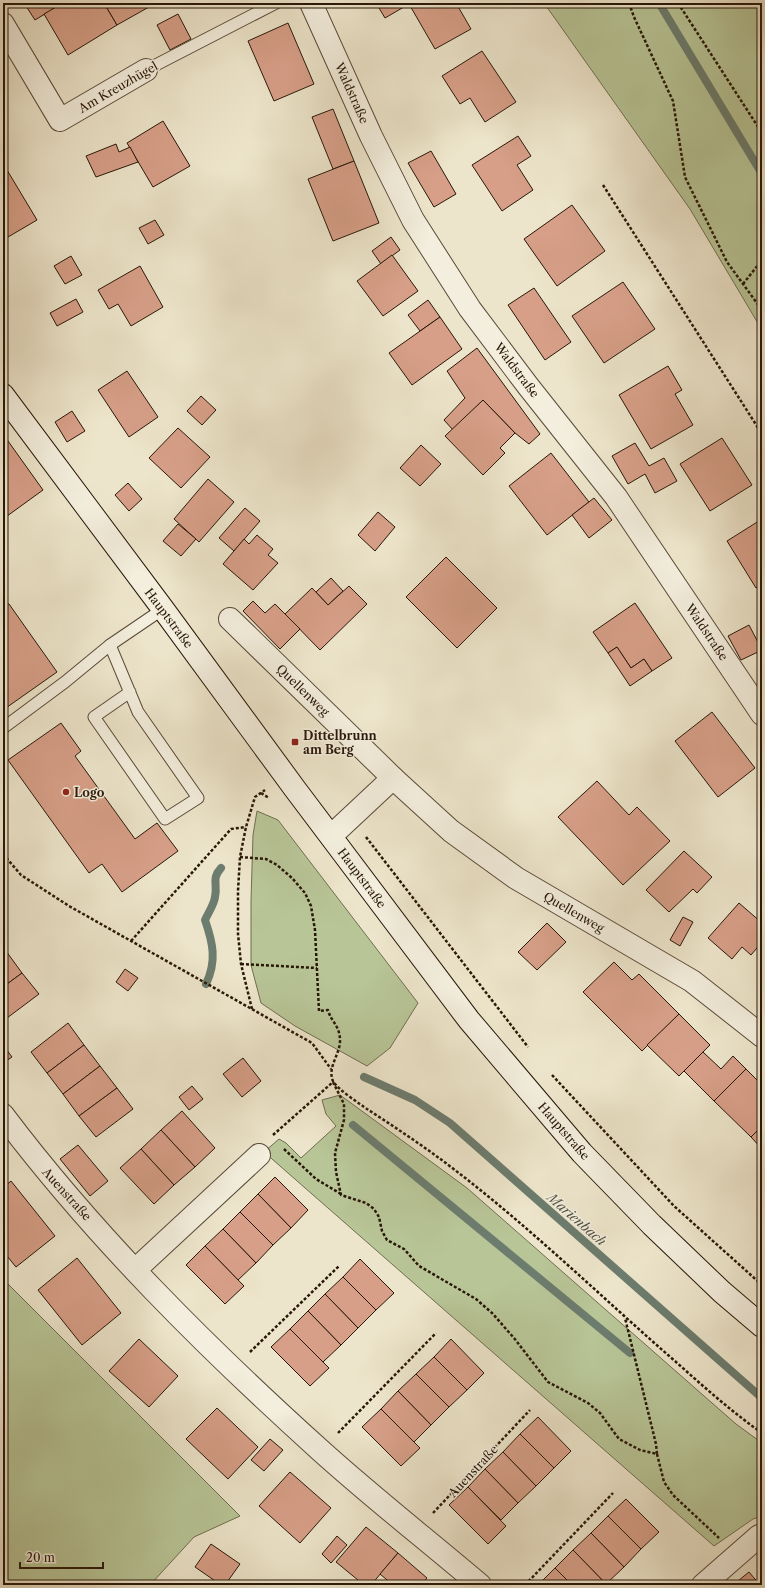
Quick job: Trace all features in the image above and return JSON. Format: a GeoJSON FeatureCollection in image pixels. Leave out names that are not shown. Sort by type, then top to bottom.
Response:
{"type":"FeatureCollection","features":[{"type":"Feature","properties":{"kind":"street","name":"Waldstraße"},"geometry":{"type":"LineString","coordinates":[[311,3],[371,136],[413,220],[470,309],[528,386],[616,497],[762,714]]}},
{"type":"Feature","properties":{"kind":"street","name":"Am Kreuzhügel"},"geometry":{"type":"LineString","coordinates":[[3,24],[60,120],[146,70]]}},
{"type":"Feature","properties":{"kind":"street","name":"Hauptstraße"},"geometry":{"type":"LineString","coordinates":[[3,395],[469,1020],[582,1153],[652,1225],[722,1292],[762,1326]]}},
{"type":"Feature","properties":{"kind":"street","name":"Quellenweg"},"geometry":{"type":"LineString","coordinates":[[230,619],[393,778],[451,831],[516,878],[692,981],[762,1036]]}},
{"type":"Feature","properties":{"kind":"street"},"geometry":{"type":"LineString","coordinates":[[331,836],[393,778]]}},
{"type":"Feature","properties":{"kind":"street","name":"Auenstraße"},"geometry":{"type":"LineString","coordinates":[[3,1115],[37,1159],[135,1270],[232,1369],[320,1450],[480,1585]]}},
{"type":"Feature","properties":{"kind":"street"},"geometry":{"type":"LineString","coordinates":[[135,1270],[263,1148]]}},
{"type":"Feature","properties":{"kind":"street"},"geometry":{"type":"LineString","coordinates":[[703,1585],[759,1536]]}},
{"type":"Feature","properties":{"kind":"lane","name":"Am Kreuzhügel"},"geometry":{"type":"LineString","coordinates":[[146,70],[276,3]]}},
{"type":"Feature","properties":{"kind":"lane"},"geometry":{"type":"LineString","coordinates":[[3,728],[65,682],[110,645],[163,609]]}},
{"type":"Feature","properties":{"kind":"lane"},"geometry":{"type":"LineString","coordinates":[[110,645],[130,692],[138,712],[198,798],[165,819],[94,717],[130,692]]}},
{"type":"Feature","properties":{"kind":"path"},"geometry":{"type":"LineString","coordinates":[[629,3],[673,101],[685,177],[727,262],[762,310]]}},
{"type":"Feature","properties":{"kind":"path"},"geometry":{"type":"LineString","coordinates":[[678,3],[762,132]]}},
{"type":"Feature","properties":{"kind":"path"},"geometry":{"type":"LineString","coordinates":[[603,186],[762,434]]}},
{"type":"Feature","properties":{"kind":"path"},"geometry":{"type":"LineString","coordinates":[[743,284],[762,260]]}},
{"type":"Feature","properties":{"kind":"path"},"geometry":{"type":"LineString","coordinates":[[252,1009],[241,964],[238,934],[240,856],[246,827],[255,797],[286,776]]}},
{"type":"Feature","properties":{"kind":"path"},"geometry":{"type":"LineString","coordinates":[[351,817],[529,1048]]}},
{"type":"Feature","properties":{"kind":"path"},"geometry":{"type":"LineString","coordinates":[[131,941],[231,829],[246,827]]}},
{"type":"Feature","properties":{"kind":"path"},"geometry":{"type":"LineString","coordinates":[[3,854],[21,875],[69,906],[312,1043],[332,1069]]}},
{"type":"Feature","properties":{"kind":"path"},"geometry":{"type":"LineString","coordinates":[[240,856],[266,859],[277,865],[292,878],[305,893],[311,906],[315,930],[319,1011],[328,1010],[329,1016],[335,1021],[339,1033],[340,1043],[332,1069],[333,1082],[344,1104],[344,1120],[335,1153],[336,1172],[341,1195]]}},
{"type":"Feature","properties":{"kind":"path"},"geometry":{"type":"LineString","coordinates":[[241,964],[317,968]]}},
{"type":"Feature","properties":{"kind":"path"},"geometry":{"type":"LineString","coordinates":[[550,1073],[674,1206],[762,1285]]}},
{"type":"Feature","properties":{"kind":"path"},"geometry":{"type":"LineString","coordinates":[[263,1148],[333,1082]]}},
{"type":"Feature","properties":{"kind":"path"},"geometry":{"type":"LineString","coordinates":[[333,1082],[348,1096],[442,1160],[498,1204],[625,1318],[739,1417],[762,1433]]}},
{"type":"Feature","properties":{"kind":"path"},"geometry":{"type":"LineString","coordinates":[[263,1148],[287,1151],[316,1179],[341,1195],[366,1203],[374,1208],[382,1231],[387,1240],[404,1249],[419,1266],[458,1288],[482,1304],[514,1338],[548,1382],[588,1403],[600,1413],[619,1439],[640,1450],[657,1454]]}},
{"type":"Feature","properties":{"kind":"path"},"geometry":{"type":"LineString","coordinates":[[232,1369],[339,1266]]}},
{"type":"Feature","properties":{"kind":"path"},"geometry":{"type":"LineString","coordinates":[[625,1318],[664,1482],[674,1496],[716,1536],[740,1553]]}},
{"type":"Feature","properties":{"kind":"path"},"geometry":{"type":"LineString","coordinates":[[320,1450],[436,1333]]}},
{"type":"Feature","properties":{"kind":"path","name":"Auenstraße"},"geometry":{"type":"LineString","coordinates":[[416,1531],[530,1410]]}},
{"type":"Feature","properties":{"kind":"path"},"geometry":{"type":"LineString","coordinates":[[525,1585],[613,1493]]}},
{"type":"Feature","properties":{"kind":"green space"},"geometry":{"type":"Polygon","coordinates":[[[544,3],[762,3],[762,330],[690,209],[544,3]]]}},
{"type":"Feature","properties":{"kind":"green space"},"geometry":{"type":"Polygon","coordinates":[[[257,811],[278,820],[418,1003],[390,1048],[367,1066],[295,1026],[261,1003],[251,965],[253,835],[257,811]]]}},
{"type":"Feature","properties":{"kind":"green space"},"geometry":{"type":"Polygon","coordinates":[[[340,1095],[467,1188],[736,1424],[762,1443],[762,1516],[753,1519],[714,1546],[264,1152],[279,1139],[286,1143],[301,1158],[336,1126],[326,1114],[322,1100],[340,1095]]]}},
{"type":"Feature","properties":{"kind":"green space"},"geometry":{"type":"Polygon","coordinates":[[[3,1279],[240,1516],[194,1537],[150,1585],[3,1585],[3,1279]]]}},
{"type":"Feature","properties":{"kind":"building"},"geometry":{"type":"Polygon","coordinates":[[[24,3],[49,3],[53,9],[35,20],[24,3]]]}},
{"type":"Feature","properties":{"kind":"building"},"geometry":{"type":"Polygon","coordinates":[[[63,3],[104,3],[117,25],[68,55],[44,14],[63,3]]]}},
{"type":"Feature","properties":{"kind":"building"},"geometry":{"type":"Polygon","coordinates":[[[104,3],[156,3],[117,25],[104,3]]]}},
{"type":"Feature","properties":{"kind":"building"},"geometry":{"type":"Polygon","coordinates":[[[376,3],[456,3],[471,29],[435,49],[409,4],[385,18],[376,3]]]}},
{"type":"Feature","properties":{"kind":"building"},"geometry":{"type":"Polygon","coordinates":[[[178,14],[191,39],[170,50],[157,25],[178,14]]]}},
{"type":"Feature","properties":{"kind":"building"},"geometry":{"type":"Polygon","coordinates":[[[288,23],[314,84],[274,101],[248,41],[288,23]]]}},
{"type":"Feature","properties":{"kind":"building"},"geometry":{"type":"Polygon","coordinates":[[[482,51],[516,102],[485,122],[470,98],[460,104],[442,76],[482,51]]]}},
{"type":"Feature","properties":{"kind":"building"},"geometry":{"type":"Polygon","coordinates":[[[333,109],[354,161],[333,169],[312,117],[333,109]]]}},
{"type":"Feature","properties":{"kind":"building"},"geometry":{"type":"Polygon","coordinates":[[[163,121],[190,166],[153,187],[127,143],[163,121]]]}},
{"type":"Feature","properties":{"kind":"building"},"geometry":{"type":"Polygon","coordinates":[[[518,136],[531,156],[517,165],[533,190],[502,211],[472,165],[518,136]]]}},
{"type":"Feature","properties":{"kind":"building"},"geometry":{"type":"Polygon","coordinates":[[[116,144],[119,152],[130,147],[138,162],[96,177],[86,156],[116,144]]]}},
{"type":"Feature","properties":{"kind":"building"},"geometry":{"type":"Polygon","coordinates":[[[431,151],[456,194],[434,207],[408,163],[431,151]]]}},
{"type":"Feature","properties":{"kind":"building"},"geometry":{"type":"Polygon","coordinates":[[[354,161],[379,223],[333,241],[308,179],[354,161]]]}},
{"type":"Feature","properties":{"kind":"building"},"geometry":{"type":"Polygon","coordinates":[[[3,165],[37,220],[8,237],[3,229],[3,165]]]}},
{"type":"Feature","properties":{"kind":"building"},"geometry":{"type":"Polygon","coordinates":[[[572,205],[605,251],[557,286],[524,239],[572,205]]]}},
{"type":"Feature","properties":{"kind":"building"},"geometry":{"type":"Polygon","coordinates":[[[155,220],[164,235],[148,244],[139,228],[155,220]]]}},
{"type":"Feature","properties":{"kind":"building"},"geometry":{"type":"Polygon","coordinates":[[[391,237],[400,250],[381,264],[372,251],[391,237]]]}},
{"type":"Feature","properties":{"kind":"building"},"geometry":{"type":"Polygon","coordinates":[[[392,255],[418,291],[383,316],[357,281],[392,255]]]}},
{"type":"Feature","properties":{"kind":"building"},"geometry":{"type":"Polygon","coordinates":[[[71,256],[82,275],[65,284],[54,266],[71,256]]]}},
{"type":"Feature","properties":{"kind":"building"},"geometry":{"type":"Polygon","coordinates":[[[140,266],[163,307],[131,326],[118,304],[109,309],[98,290],[140,266]]]}},
{"type":"Feature","properties":{"kind":"building"},"geometry":{"type":"Polygon","coordinates":[[[623,282],[655,329],[604,363],[572,316],[623,282]]]}},
{"type":"Feature","properties":{"kind":"building"},"geometry":{"type":"Polygon","coordinates":[[[534,288],[571,342],[545,360],[508,305],[534,288]]]}},
{"type":"Feature","properties":{"kind":"building"},"geometry":{"type":"Polygon","coordinates":[[[76,299],[83,312],[57,326],[50,313],[76,299]]]}},
{"type":"Feature","properties":{"kind":"building"},"geometry":{"type":"Polygon","coordinates":[[[428,300],[440,317],[420,331],[408,315],[428,300]]]}},
{"type":"Feature","properties":{"kind":"building"},"geometry":{"type":"Polygon","coordinates":[[[440,317],[462,349],[412,385],[389,353],[440,317]]]}},
{"type":"Feature","properties":{"kind":"building"},"geometry":{"type":"Polygon","coordinates":[[[477,348],[540,434],[529,444],[515,433],[483,400],[453,430],[444,420],[465,398],[447,371],[477,348]]]}},
{"type":"Feature","properties":{"kind":"building"},"geometry":{"type":"Polygon","coordinates":[[[668,366],[682,390],[675,394],[693,425],[651,449],[619,395],[668,366]]]}},
{"type":"Feature","properties":{"kind":"building"},"geometry":{"type":"Polygon","coordinates":[[[127,371],[158,417],[129,437],[98,390],[127,371]]]}},
{"type":"Feature","properties":{"kind":"building"},"geometry":{"type":"Polygon","coordinates":[[[201,396],[216,410],[202,425],[187,411],[201,396]]]}},
{"type":"Feature","properties":{"kind":"building"},"geometry":{"type":"Polygon","coordinates":[[[483,400],[515,433],[500,448],[505,453],[483,475],[445,436],[483,400]]]}},
{"type":"Feature","properties":{"kind":"building"},"geometry":{"type":"Polygon","coordinates":[[[72,411],[85,431],[67,442],[55,422],[72,411]]]}},
{"type":"Feature","properties":{"kind":"building"},"geometry":{"type":"Polygon","coordinates":[[[178,428],[210,457],[181,488],[149,458],[178,428]]]}},
{"type":"Feature","properties":{"kind":"building"},"geometry":{"type":"Polygon","coordinates":[[[3,434],[43,490],[3,519],[3,434]]]}},
{"type":"Feature","properties":{"kind":"building"},"geometry":{"type":"Polygon","coordinates":[[[722,438],[752,485],[710,511],[680,464],[722,438]]]}},
{"type":"Feature","properties":{"kind":"building"},"geometry":{"type":"Polygon","coordinates":[[[635,443],[649,466],[664,458],[677,481],[655,493],[645,474],[628,484],[612,456],[635,443]]]}},
{"type":"Feature","properties":{"kind":"building"},"geometry":{"type":"Polygon","coordinates":[[[421,445],[441,464],[420,486],[400,468],[421,445]]]}},
{"type":"Feature","properties":{"kind":"building"},"geometry":{"type":"Polygon","coordinates":[[[551,453],[589,502],[547,535],[509,486],[551,453]]]}},
{"type":"Feature","properties":{"kind":"building"},"geometry":{"type":"Polygon","coordinates":[[[208,479],[234,502],[199,542],[174,519],[208,479]]]}},
{"type":"Feature","properties":{"kind":"building"},"geometry":{"type":"Polygon","coordinates":[[[128,483],[142,499],[129,511],[115,495],[128,483]]]}},
{"type":"Feature","properties":{"kind":"building"},"geometry":{"type":"Polygon","coordinates":[[[594,498],[612,520],[589,538],[572,515],[594,498]]]}},
{"type":"Feature","properties":{"kind":"building"},"geometry":{"type":"Polygon","coordinates":[[[245,508],[260,521],[234,551],[219,538],[245,508]]]}},
{"type":"Feature","properties":{"kind":"building"},"geometry":{"type":"Polygon","coordinates":[[[378,512],[395,527],[375,551],[358,535],[378,512]]]}},
{"type":"Feature","properties":{"kind":"building"},"geometry":{"type":"Polygon","coordinates":[[[762,519],[762,585],[756,588],[727,541],[762,519]]]}},
{"type":"Feature","properties":{"kind":"building"},"geometry":{"type":"Polygon","coordinates":[[[178,524],[196,539],[181,556],[163,541],[178,524]]]}},
{"type":"Feature","properties":{"kind":"building"},"geometry":{"type":"Polygon","coordinates":[[[257,535],[273,549],[268,555],[278,563],[253,590],[223,564],[244,539],[249,544],[257,535]]]}},
{"type":"Feature","properties":{"kind":"building"},"geometry":{"type":"Polygon","coordinates":[[[446,557],[497,608],[457,648],[406,597],[446,557]]]}},
{"type":"Feature","properties":{"kind":"building"},"geometry":{"type":"Polygon","coordinates":[[[331,578],[343,591],[328,605],[316,592],[331,578]]]}},
{"type":"Feature","properties":{"kind":"building"},"geometry":{"type":"Polygon","coordinates":[[[349,586],[367,604],[320,650],[285,614],[312,588],[328,605],[349,586]]]}},
{"type":"Feature","properties":{"kind":"building"},"geometry":{"type":"Polygon","coordinates":[[[253,601],[265,613],[275,604],[300,629],[280,649],[243,611],[253,601]]]}},
{"type":"Feature","properties":{"kind":"building"},"geometry":{"type":"Polygon","coordinates":[[[635,603],[672,658],[652,671],[644,659],[631,668],[617,647],[608,653],[593,632],[635,603]]]}},
{"type":"Feature","properties":{"kind":"building"},"geometry":{"type":"Polygon","coordinates":[[[3,604],[9,604],[57,672],[3,710],[3,604]]]}},
{"type":"Feature","properties":{"kind":"building"},"geometry":{"type":"Polygon","coordinates":[[[749,625],[762,650],[741,660],[728,636],[749,625]]]}},
{"type":"Feature","properties":{"kind":"building"},"geometry":{"type":"Polygon","coordinates":[[[617,647],[631,668],[644,659],[652,671],[630,686],[608,653],[617,647]]]}},
{"type":"Feature","properties":{"kind":"building"},"geometry":{"type":"Polygon","coordinates":[[[712,712],[755,768],[718,797],[675,741],[712,712]]]}},
{"type":"Feature","properties":{"kind":"building","name":"Logo"},"geometry":{"type":"Polygon","coordinates":[[[61,723],[81,751],[75,756],[135,839],[157,823],[178,851],[122,892],[102,864],[89,873],[8,760],[61,723]]]}},
{"type":"Feature","properties":{"kind":"building"},"geometry":{"type":"Polygon","coordinates":[[[597,781],[629,815],[637,807],[670,841],[623,885],[558,817],[597,781]]]}},
{"type":"Feature","properties":{"kind":"building"},"geometry":{"type":"Polygon","coordinates":[[[684,851],[712,877],[697,893],[693,889],[669,912],[646,890],[684,851]]]}},
{"type":"Feature","properties":{"kind":"building"},"geometry":{"type":"Polygon","coordinates":[[[739,903],[762,923],[762,942],[751,955],[742,947],[732,959],[708,938],[739,903]]]}},
{"type":"Feature","properties":{"kind":"building"},"geometry":{"type":"Polygon","coordinates":[[[683,917],[693,922],[680,946],[670,940],[683,917]]]}},
{"type":"Feature","properties":{"kind":"building"},"geometry":{"type":"Polygon","coordinates":[[[547,923],[566,942],[537,970],[518,952],[547,923]]]}},
{"type":"Feature","properties":{"kind":"building"},"geometry":{"type":"Polygon","coordinates":[[[6,951],[22,973],[3,987],[3,953],[6,951]]]}},
{"type":"Feature","properties":{"kind":"building"},"geometry":{"type":"Polygon","coordinates":[[[614,962],[632,980],[639,974],[679,1014],[642,1051],[583,992],[614,962]]]}},
{"type":"Feature","properties":{"kind":"building"},"geometry":{"type":"Polygon","coordinates":[[[125,969],[138,978],[128,991],[116,982],[125,969]]]}},
{"type":"Feature","properties":{"kind":"building"},"geometry":{"type":"Polygon","coordinates":[[[22,973],[39,994],[3,1021],[3,987],[22,973]]]}},
{"type":"Feature","properties":{"kind":"building"},"geometry":{"type":"Polygon","coordinates":[[[679,1014],[710,1045],[679,1076],[647,1045],[679,1014]]]}},
{"type":"Feature","properties":{"kind":"building"},"geometry":{"type":"Polygon","coordinates":[[[68,1023],[84,1045],[47,1073],[31,1052],[68,1023]]]}},
{"type":"Feature","properties":{"kind":"building"},"geometry":{"type":"Polygon","coordinates":[[[3,1045],[12,1057],[3,1063],[3,1045]]]}},
{"type":"Feature","properties":{"kind":"building"},"geometry":{"type":"Polygon","coordinates":[[[84,1045],[100,1066],[63,1094],[47,1073],[84,1045]]]}},
{"type":"Feature","properties":{"kind":"building"},"geometry":{"type":"Polygon","coordinates":[[[703,1052],[721,1069],[733,1056],[746,1069],[714,1101],[684,1071],[703,1052]]]}},
{"type":"Feature","properties":{"kind":"building"},"geometry":{"type":"Polygon","coordinates":[[[243,1058],[261,1081],[242,1097],[223,1074],[243,1058]]]}},
{"type":"Feature","properties":{"kind":"building"},"geometry":{"type":"Polygon","coordinates":[[[100,1066],[117,1088],[79,1116],[63,1094],[100,1066]]]}},
{"type":"Feature","properties":{"kind":"building"},"geometry":{"type":"Polygon","coordinates":[[[746,1069],[762,1085],[762,1126],[751,1137],[714,1101],[746,1069]]]}},
{"type":"Feature","properties":{"kind":"building"},"geometry":{"type":"Polygon","coordinates":[[[192,1086],[203,1099],[189,1110],[179,1097],[192,1086]]]}},
{"type":"Feature","properties":{"kind":"building"},"geometry":{"type":"Polygon","coordinates":[[[117,1088],[133,1109],[96,1137],[79,1116],[117,1088]]]}},
{"type":"Feature","properties":{"kind":"building"},"geometry":{"type":"Polygon","coordinates":[[[182,1111],[215,1148],[195,1167],[161,1130],[182,1111]]]}},
{"type":"Feature","properties":{"kind":"building"},"geometry":{"type":"Polygon","coordinates":[[[762,1126],[762,1149],[751,1137],[762,1126]]]}},
{"type":"Feature","properties":{"kind":"building"},"geometry":{"type":"Polygon","coordinates":[[[161,1130],[195,1167],[174,1185],[141,1149],[161,1130]]]}},
{"type":"Feature","properties":{"kind":"building"},"geometry":{"type":"Polygon","coordinates":[[[78,1145],[108,1181],[90,1196],[60,1159],[78,1145]]]}},
{"type":"Feature","properties":{"kind":"building"},"geometry":{"type":"Polygon","coordinates":[[[141,1149],[174,1185],[154,1204],[120,1168],[141,1149]]]}},
{"type":"Feature","properties":{"kind":"building"},"geometry":{"type":"Polygon","coordinates":[[[275,1177],[308,1210],[291,1228],[258,1194],[275,1177]]]}},
{"type":"Feature","properties":{"kind":"building"},"geometry":{"type":"Polygon","coordinates":[[[11,1181],[55,1236],[16,1267],[3,1251],[3,1188],[11,1181]]]}},
{"type":"Feature","properties":{"kind":"building"},"geometry":{"type":"Polygon","coordinates":[[[258,1194],[291,1228],[273,1245],[240,1212],[258,1194]]]}},
{"type":"Feature","properties":{"kind":"building"},"geometry":{"type":"Polygon","coordinates":[[[240,1212],[273,1245],[256,1263],[223,1229],[240,1212]]]}},
{"type":"Feature","properties":{"kind":"building"},"geometry":{"type":"Polygon","coordinates":[[[223,1229],[256,1263],[238,1280],[205,1246],[223,1229]]]}},
{"type":"Feature","properties":{"kind":"building"},"geometry":{"type":"Polygon","coordinates":[[[205,1246],[244,1286],[225,1304],[186,1265],[205,1246]]]}},
{"type":"Feature","properties":{"kind":"building"},"geometry":{"type":"Polygon","coordinates":[[[77,1258],[121,1313],[82,1345],[38,1290],[77,1258]]]}},
{"type":"Feature","properties":{"kind":"building"},"geometry":{"type":"Polygon","coordinates":[[[360,1259],[394,1293],[376,1310],[343,1277],[360,1259]]]}},
{"type":"Feature","properties":{"kind":"building"},"geometry":{"type":"Polygon","coordinates":[[[343,1277],[376,1310],[358,1328],[325,1294],[343,1277]]]}},
{"type":"Feature","properties":{"kind":"building"},"geometry":{"type":"Polygon","coordinates":[[[325,1294],[358,1328],[341,1345],[308,1311],[325,1294]]]}},
{"type":"Feature","properties":{"kind":"building"},"geometry":{"type":"Polygon","coordinates":[[[308,1311],[341,1345],[323,1362],[290,1329],[308,1311]]]}},
{"type":"Feature","properties":{"kind":"building"},"geometry":{"type":"Polygon","coordinates":[[[290,1329],[329,1368],[310,1386],[271,1347],[290,1329]]]}},
{"type":"Feature","properties":{"kind":"building"},"geometry":{"type":"Polygon","coordinates":[[[139,1339],[178,1376],[149,1407],[109,1371],[139,1339]]]}},
{"type":"Feature","properties":{"kind":"building"},"geometry":{"type":"Polygon","coordinates":[[[451,1339],[484,1373],[467,1390],[434,1357],[451,1339]]]}},
{"type":"Feature","properties":{"kind":"building"},"geometry":{"type":"Polygon","coordinates":[[[434,1357],[467,1390],[449,1407],[416,1374],[434,1357]]]}},
{"type":"Feature","properties":{"kind":"building"},"geometry":{"type":"Polygon","coordinates":[[[416,1374],[449,1407],[431,1425],[398,1391],[416,1374]]]}},
{"type":"Feature","properties":{"kind":"building"},"geometry":{"type":"Polygon","coordinates":[[[398,1391],[431,1425],[414,1442],[381,1409],[398,1391]]]}},
{"type":"Feature","properties":{"kind":"building"},"geometry":{"type":"Polygon","coordinates":[[[217,1408],[258,1447],[228,1479],[186,1439],[217,1408]]]}},
{"type":"Feature","properties":{"kind":"building"},"geometry":{"type":"Polygon","coordinates":[[[381,1409],[420,1448],[401,1466],[362,1427],[381,1409]]]}},
{"type":"Feature","properties":{"kind":"building"},"geometry":{"type":"Polygon","coordinates":[[[538,1417],[571,1451],[554,1468],[520,1434],[538,1417]]]}},
{"type":"Feature","properties":{"kind":"building"},"geometry":{"type":"Polygon","coordinates":[[[520,1434],[554,1468],[536,1486],[503,1452],[520,1434]]]}},
{"type":"Feature","properties":{"kind":"building"},"geometry":{"type":"Polygon","coordinates":[[[270,1439],[283,1450],[264,1471],[251,1460],[270,1439]]]}},
{"type":"Feature","properties":{"kind":"building"},"geometry":{"type":"Polygon","coordinates":[[[503,1452],[536,1486],[518,1503],[485,1469],[503,1452]]]}},
{"type":"Feature","properties":{"kind":"building"},"geometry":{"type":"Polygon","coordinates":[[[485,1469],[518,1503],[501,1520],[468,1487],[485,1469]]]}},
{"type":"Feature","properties":{"kind":"building"},"geometry":{"type":"Polygon","coordinates":[[[290,1472],[331,1508],[300,1543],[259,1506],[290,1472]]]}},
{"type":"Feature","properties":{"kind":"building"},"geometry":{"type":"Polygon","coordinates":[[[468,1487],[506,1526],[488,1544],[449,1505],[468,1487]]]}},
{"type":"Feature","properties":{"kind":"building"},"geometry":{"type":"Polygon","coordinates":[[[626,1499],[659,1532],[641,1549],[608,1516],[626,1499]]]}},
{"type":"Feature","properties":{"kind":"building"},"geometry":{"type":"Polygon","coordinates":[[[608,1516],[641,1549],[624,1567],[591,1533],[608,1516]]]}},
{"type":"Feature","properties":{"kind":"building"},"geometry":{"type":"Polygon","coordinates":[[[366,1527],[398,1553],[371,1585],[364,1585],[336,1562],[366,1527]]]}},
{"type":"Feature","properties":{"kind":"building"},"geometry":{"type":"Polygon","coordinates":[[[591,1533],[624,1567],[606,1584],[573,1550],[591,1533]]]}},
{"type":"Feature","properties":{"kind":"building"},"geometry":{"type":"Polygon","coordinates":[[[337,1536],[347,1545],[331,1563],[322,1554],[337,1536]]]}},
{"type":"Feature","properties":{"kind":"building"},"geometry":{"type":"Polygon","coordinates":[[[211,1544],[240,1564],[225,1585],[221,1585],[195,1567],[211,1544]]]}},
{"type":"Feature","properties":{"kind":"building"},"geometry":{"type":"Polygon","coordinates":[[[573,1550],[606,1584],[605,1585],[572,1585],[555,1568],[573,1550]]]}},
{"type":"Feature","properties":{"kind":"building"},"geometry":{"type":"Polygon","coordinates":[[[398,1553],[427,1578],[421,1585],[393,1585],[380,1574],[398,1553]]]}},
{"type":"Feature","properties":{"kind":"building"},"geometry":{"type":"Polygon","coordinates":[[[555,1568],[572,1585],[538,1585],[555,1568]]]}},
{"type":"Feature","properties":{"kind":"building"},"geometry":{"type":"Polygon","coordinates":[[[749,1572],[760,1585],[733,1585],[749,1572]]]}},
{"type":"Feature","properties":{"kind":"waterway"},"geometry":{"type":"LineString","coordinates":[[659,3],[762,174]]}},
{"type":"Feature","properties":{"kind":"waterway"},"geometry":{"type":"LineString","coordinates":[[206,984],[212,968],[213,952],[205,920],[214,900],[216,892],[215,879],[221,868]]}},
{"type":"Feature","properties":{"kind":"waterway","name":"Marienbach"},"geometry":{"type":"LineString","coordinates":[[364,1077],[415,1100],[450,1123],[762,1398]]}},
{"type":"Feature","properties":{"kind":"waterway"},"geometry":{"type":"LineString","coordinates":[[353,1125],[630,1353]]}},
{"type":"Feature","properties":{"kind":"place","name":"Dittelbrunn am Berg"},"geometry":{"type":"Point","coordinates":[295,742]}},
{"type":"Feature","properties":{"kind":"place","name":"Logo"},"geometry":{"type":"Point","coordinates":[66,792]}}]}
